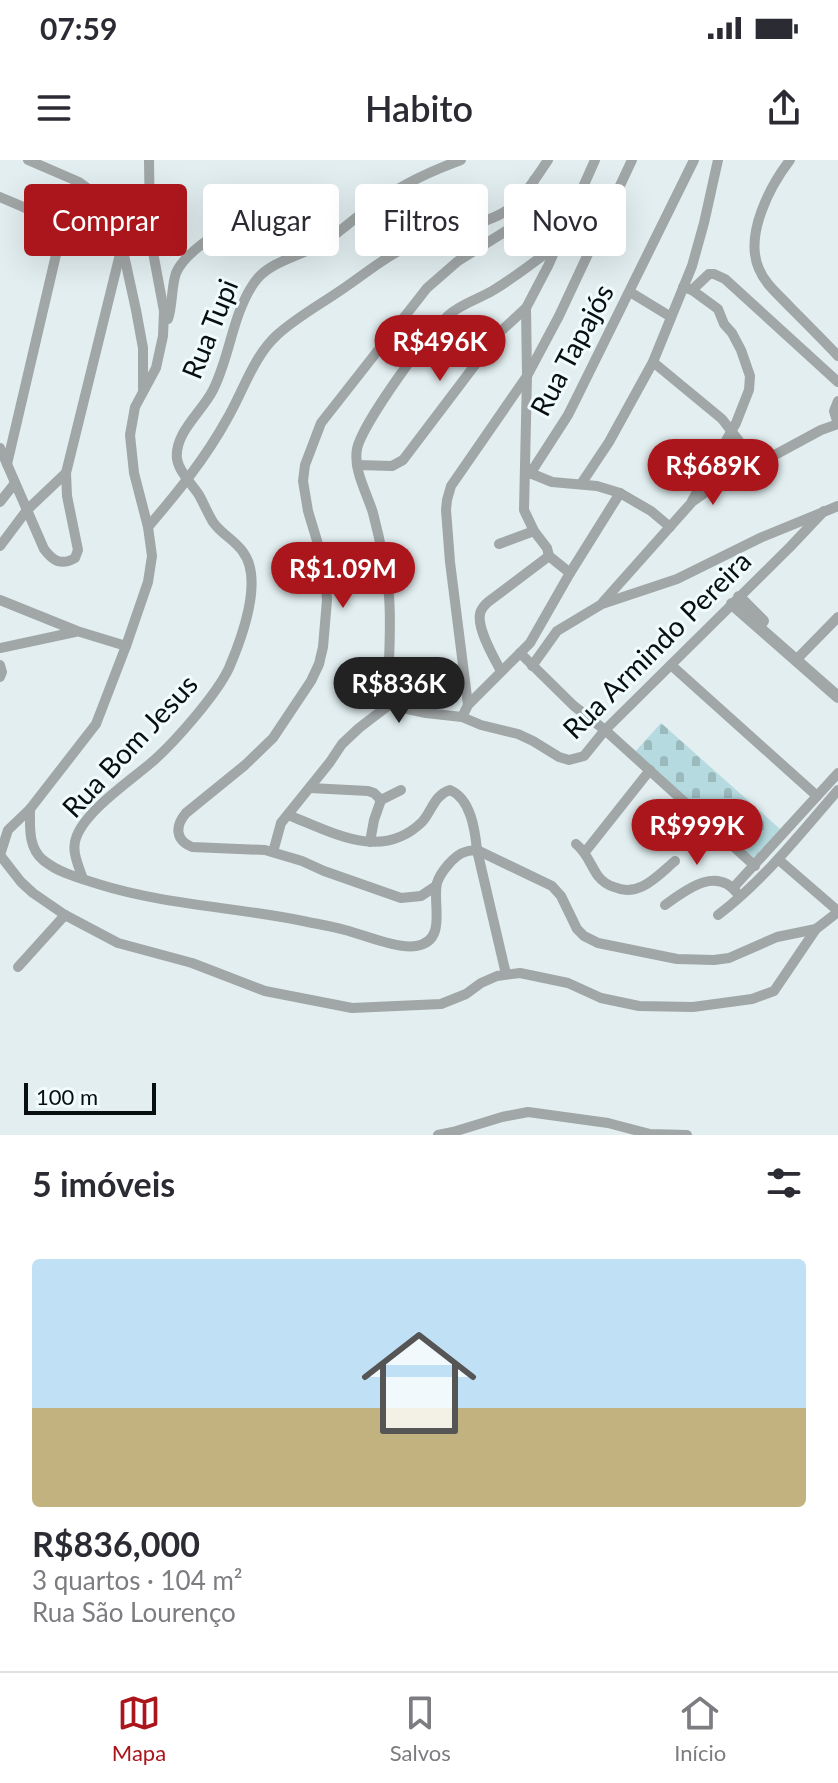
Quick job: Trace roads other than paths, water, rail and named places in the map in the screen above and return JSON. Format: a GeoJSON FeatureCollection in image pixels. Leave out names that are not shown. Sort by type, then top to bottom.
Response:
{"type":"FeatureCollection","features":[{"type":"Feature","properties":{"kind":"street"},"geometry":{"type":"LineString","coordinates":[[28,160],[82,184]]}},
{"type":"Feature","properties":{"kind":"street"},"geometry":{"type":"LineString","coordinates":[[149,160],[150,228],[164,311],[163,336]]}},
{"type":"Feature","properties":{"kind":"street","name":"Rua Tupi"},"geometry":{"type":"LineString","coordinates":[[189,479],[177,459],[181,436],[214,388],[245,298],[260,275],[326,241],[372,205],[422,174],[461,160]]}},
{"type":"Feature","properties":{"kind":"street"},"geometry":{"type":"LineString","coordinates":[[148,527],[189,479],[228,419],[273,338],[298,317],[388,257],[419,241],[500,214],[514,205],[548,160]]}},
{"type":"Feature","properties":{"kind":"street"},"geometry":{"type":"LineString","coordinates":[[584,184],[595,160]]}},
{"type":"Feature","properties":{"kind":"street"},"geometry":{"type":"LineString","coordinates":[[468,705],[450,562],[447,500],[451,486],[527,376],[559,316],[632,160]]}},
{"type":"Feature","properties":{"kind":"street","name":"Rua Tapajós"},"geometry":{"type":"LineString","coordinates":[[527,472],[568,415],[694,160]]}},
{"type":"Feature","properties":{"kind":"street"},"geometry":{"type":"LineString","coordinates":[[581,484],[627,411],[687,289],[718,160]]}},
{"type":"Feature","properties":{"kind":"street"},"geometry":{"type":"LineString","coordinates":[[790,160],[774,182],[762,209],[756,240],[756,263],[765,281],[838,356]]}},
{"type":"Feature","properties":{"kind":"street"},"geometry":{"type":"LineString","coordinates":[[436,886],[421,896],[401,898],[273,852],[192,847],[182,841],[179,829],[186,813],[273,738],[319,664],[327,600],[324,564],[308,511],[303,481],[305,465],[321,423],[427,288],[458,261],[514,226],[527,208],[534,180]]}},
{"type":"Feature","properties":{"kind":"street"},"geometry":{"type":"LineString","coordinates":[[0,197],[46,221],[54,228],[59,242],[7,464]]}},
{"type":"Feature","properties":{"kind":"street"},"geometry":{"type":"LineString","coordinates":[[203,244],[176,274],[156,368],[135,407],[130,435],[134,473],[152,556],[148,582],[96,724],[30,809],[8,830],[0,855],[21,882],[65,915],[118,943],[192,963],[265,991],[352,1008],[441,1004],[466,994],[481,983],[506,974],[520,973],[550,978],[601,998],[639,1006],[693,1007],[761,997],[774,991],[816,929],[838,912],[779,860]]}},
{"type":"Feature","properties":{"kind":"street"},"geometry":{"type":"LineString","coordinates":[[0,448],[44,549],[51,558],[64,563],[75,558],[78,550],[66,473],[120,256]]}},
{"type":"Feature","properties":{"kind":"street"},"geometry":{"type":"LineString","coordinates":[[124,256],[143,348],[142,395]]}},
{"type":"Feature","properties":{"kind":"street"},"geometry":{"type":"LineString","coordinates":[[273,852],[281,823],[342,744],[389,705],[388,587],[379,536],[357,465],[357,447],[361,437],[428,337],[457,309],[505,283],[542,256]]}},
{"type":"Feature","properties":{"kind":"street"},"geometry":{"type":"LineString","coordinates":[[357,465],[392,466],[403,460],[500,332],[526,308],[552,256]]}},
{"type":"Feature","properties":{"kind":"street"},"geometry":{"type":"LineString","coordinates":[[687,289],[709,274],[725,279],[838,382]]}},
{"type":"Feature","properties":{"kind":"street"},"geometry":{"type":"LineString","coordinates":[[602,604],[692,502],[732,431],[749,390],[747,363],[718,309],[687,289]]}},
{"type":"Feature","properties":{"kind":"street"},"geometry":{"type":"LineString","coordinates":[[630,292],[671,317]]}},
{"type":"Feature","properties":{"kind":"street"},"geometry":{"type":"LineString","coordinates":[[526,308],[527,472],[524,510],[549,556],[570,573]]}},
{"type":"Feature","properties":{"kind":"street"},"geometry":{"type":"LineString","coordinates":[[653,362],[722,419],[756,463]]}},
{"type":"Feature","properties":{"kind":"street"},"geometry":{"type":"LineString","coordinates":[[692,502],[731,474],[838,424],[834,411],[838,401]]}},
{"type":"Feature","properties":{"kind":"street"},"geometry":{"type":"LineString","coordinates":[[527,472],[552,482],[597,486],[620,493],[670,527]]}},
{"type":"Feature","properties":{"kind":"street"},"geometry":{"type":"LineString","coordinates":[[0,546],[27,510],[66,473]]}},
{"type":"Feature","properties":{"kind":"street","name":"Rua Bom Jesus"},"geometry":{"type":"LineString","coordinates":[[83,879],[74,846],[79,830],[110,797],[155,760],[217,689],[228,670],[249,608],[251,581],[248,560],[244,552],[213,522],[189,479]]}},
{"type":"Feature","properties":{"kind":"street"},"geometry":{"type":"LineString","coordinates":[[0,502],[15,483]]}},
{"type":"Feature","properties":{"kind":"street"},"geometry":{"type":"LineString","coordinates":[[462,717],[468,705],[530,643],[620,493]]}},
{"type":"Feature","properties":{"kind":"street"},"geometry":{"type":"LineString","coordinates":[[532,666],[557,631],[602,604],[677,579],[760,538],[838,506]]}},
{"type":"Feature","properties":{"kind":"street","name":"Rua Armindo Pereira"},"geometry":{"type":"LineString","coordinates":[[389,705],[462,717],[518,734],[569,760],[584,756],[605,730],[824,511]]}},
{"type":"Feature","properties":{"kind":"street"},"geometry":{"type":"LineString","coordinates":[[499,544],[534,531]]}},
{"type":"Feature","properties":{"kind":"street"},"geometry":{"type":"LineString","coordinates":[[501,671],[483,631],[479,617],[481,612],[488,602],[549,556]]}},
{"type":"Feature","properties":{"kind":"street"},"geometry":{"type":"LineString","coordinates":[[0,600],[77,631],[126,646]]}},
{"type":"Feature","properties":{"kind":"street"},"geometry":{"type":"LineString","coordinates":[[735,600],[838,695]]}},
{"type":"Feature","properties":{"kind":"street"},"geometry":{"type":"LineString","coordinates":[[547,615],[557,631]]}},
{"type":"Feature","properties":{"kind":"street"},"geometry":{"type":"LineString","coordinates":[[798,658],[838,617]]}},
{"type":"Feature","properties":{"kind":"street"},"geometry":{"type":"LineString","coordinates":[[0,648],[77,631]]}},
{"type":"Feature","properties":{"kind":"street"},"geometry":{"type":"LineString","coordinates":[[520,653],[574,706],[605,730],[755,866]]}},
{"type":"Feature","properties":{"kind":"street"},"geometry":{"type":"LineString","coordinates":[[0,665],[0,677]]}},
{"type":"Feature","properties":{"kind":"street"},"geometry":{"type":"LineString","coordinates":[[671,665],[817,796]]}},
{"type":"Feature","properties":{"kind":"street"},"geometry":{"type":"LineString","coordinates":[[650,770],[580,848],[603,881],[626,891],[633,891],[649,882],[675,861]]}},
{"type":"Feature","properties":{"kind":"street"},"geometry":{"type":"LineString","coordinates":[[733,888],[838,773]]}},
{"type":"Feature","properties":{"kind":"street"},"geometry":{"type":"LineString","coordinates":[[310,788],[368,791],[381,800]]}},
{"type":"Feature","properties":{"kind":"street"},"geometry":{"type":"LineString","coordinates":[[370,842],[381,800],[401,790]]}},
{"type":"Feature","properties":{"kind":"street"},"geometry":{"type":"LineString","coordinates":[[288,815],[343,836],[370,842],[393,841],[426,818],[439,795],[450,790],[456,793],[462,798],[475,830],[506,974]]}},
{"type":"Feature","properties":{"kind":"street"},"geometry":{"type":"LineString","coordinates":[[718,915],[741,898],[779,860],[838,790]]}},
{"type":"Feature","properties":{"kind":"street"},"geometry":{"type":"LineString","coordinates":[[30,809],[33,850],[60,871],[162,901],[290,918],[411,946],[424,943],[434,935],[439,879],[458,856],[465,851],[477,850],[552,886],[561,896],[577,929],[598,943],[677,959],[714,960],[729,958],[792,932],[816,929]]}},
{"type":"Feature","properties":{"kind":"street"},"geometry":{"type":"LineString","coordinates":[[665,905],[706,881],[719,880],[733,888],[741,898]]}},
{"type":"Feature","properties":{"kind":"street"},"geometry":{"type":"LineString","coordinates":[[18,967],[65,915]]}},
{"type":"Feature","properties":{"kind":"street"},"geometry":{"type":"LineString","coordinates":[[438,1135],[528,1112],[608,1123],[650,1134]]}},
{"type":"Feature","properties":{"kind":"street"},"geometry":{"type":"LineString","coordinates":[[643,1135],[687,1135]]}}]}
